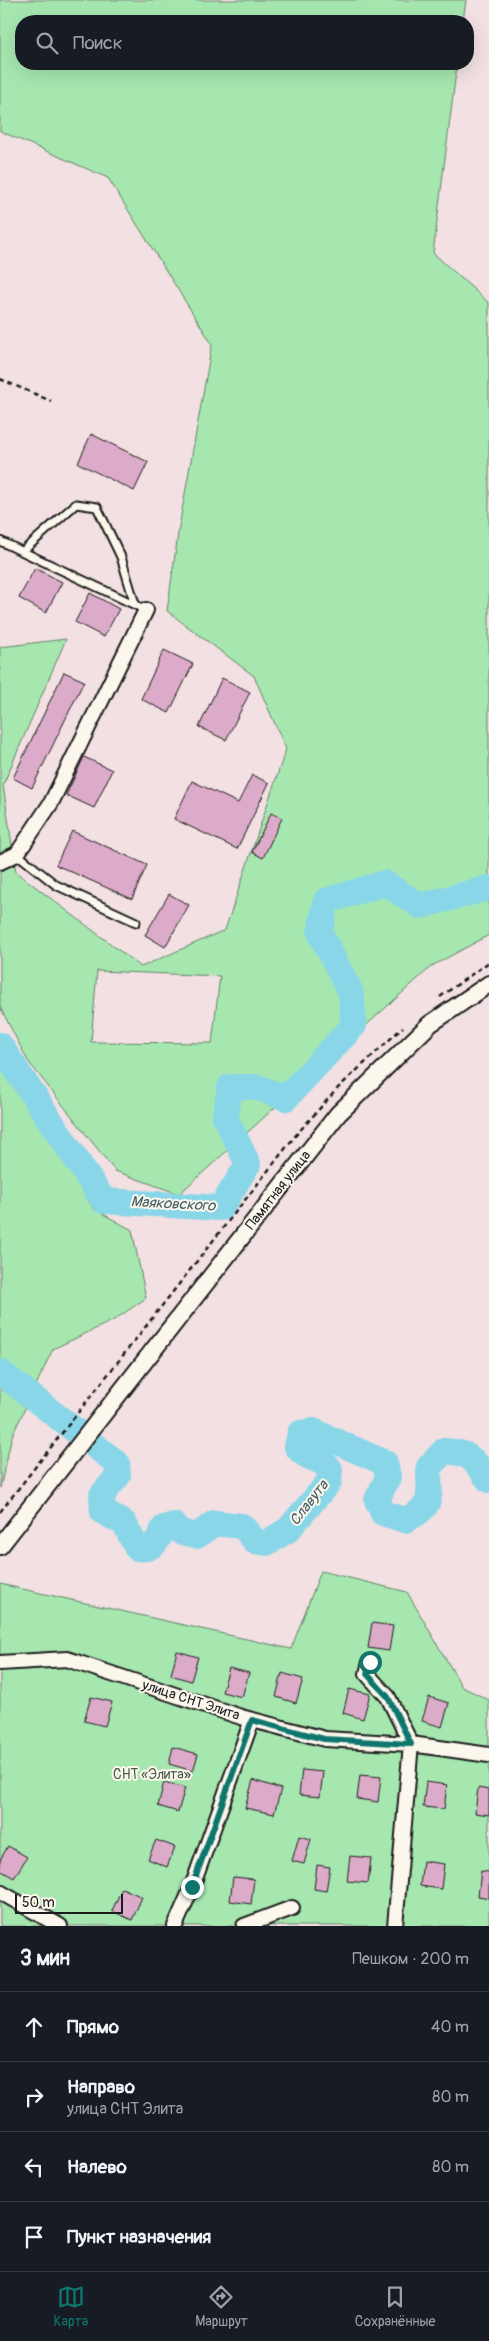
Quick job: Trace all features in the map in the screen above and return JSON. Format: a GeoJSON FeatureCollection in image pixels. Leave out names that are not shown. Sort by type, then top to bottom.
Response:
{"type":"FeatureCollection","features":[{"type":"Feature","properties":{"kind":"street"},"geometry":{"type":"LineString","coordinates":[[0,862],[18,854],[51,803],[140,607]]}},
{"type":"Feature","properties":{"kind":"street","name":"Памятная улица"},"geometry":{"type":"LineString","coordinates":[[0,1546],[338,1114],[430,1024],[489,984]]}},
{"type":"Feature","properties":{"kind":"street","name":"улица СНТ Элита"},"geometry":{"type":"LineString","coordinates":[[0,1663],[67,1659],[252,1720],[324,1739],[411,1744],[489,1755]]}},
{"type":"Feature","properties":{"kind":"street"},"geometry":{"type":"LineString","coordinates":[[370,1662],[367,1674],[388,1697],[411,1744],[396,1926]]}},
{"type":"Feature","properties":{"kind":"street"},"geometry":{"type":"LineString","coordinates":[[175,1926],[192,1887],[252,1720]]}},
{"type":"Feature","properties":{"kind":"street"},"geometry":{"type":"LineString","coordinates":[[0,1892],[60,1926]]}},
{"type":"Feature","properties":{"kind":"street"},"geometry":{"type":"LineString","coordinates":[[244,1926],[292,1908]]}},
{"type":"Feature","properties":{"kind":"lane"},"geometry":{"type":"LineString","coordinates":[[22,551],[76,504],[97,507],[121,557],[140,607]]}},
{"type":"Feature","properties":{"kind":"lane"},"geometry":{"type":"LineString","coordinates":[[0,541],[140,607]]}},
{"type":"Feature","properties":{"kind":"lane"},"geometry":{"type":"LineString","coordinates":[[18,854],[56,885],[136,922]]}},
{"type":"Feature","properties":{"kind":"path"},"geometry":{"type":"LineString","coordinates":[[0,379],[51,401]]}},
{"type":"Feature","properties":{"kind":"green space"},"geometry":{"type":"Polygon","coordinates":[[[0,0],[466,0],[464,15],[15,15],[15,70],[456,70],[433,253],[489,303],[489,935],[432,966],[179,1194],[115,1171],[28,1061],[0,1007],[0,647],[66,639],[3,785],[16,872],[141,967],[225,930],[286,749],[254,676],[167,611],[179,527],[212,344],[108,178],[0,131],[0,0]],[[97,971],[91,1042],[212,1043],[220,976],[97,971]]]}},
{"type":"Feature","properties":{"kind":"green space"},"geometry":{"type":"Polygon","coordinates":[[[0,1061],[94,1209],[132,1230],[146,1298],[114,1320],[53,1349],[12,1436],[0,1488],[0,1061]]]}},
{"type":"Feature","properties":{"kind":"green space","name":"СНТ «Элита»"},"geometry":{"type":"Polygon","coordinates":[[[321,1571],[407,1592],[462,1687],[489,1700],[489,1926],[0,1926],[0,1584],[291,1649],[321,1571]]]}},
{"type":"Feature","properties":{"kind":"building"},"geometry":{"type":"Polygon","coordinates":[[[91,434],[148,462],[134,491],[78,463],[91,434]]]}},
{"type":"Feature","properties":{"kind":"building"},"geometry":{"type":"Polygon","coordinates":[[[35,568],[62,582],[46,613],[19,598],[35,568]]]}},
{"type":"Feature","properties":{"kind":"building"},"geometry":{"type":"Polygon","coordinates":[[[90,593],[119,609],[104,637],[75,622],[90,593]]]}},
{"type":"Feature","properties":{"kind":"building"},"geometry":{"type":"Polygon","coordinates":[[[164,650],[193,664],[169,713],[141,699],[164,650]]]}},
{"type":"Feature","properties":{"kind":"building"},"geometry":{"type":"Polygon","coordinates":[[[64,672],[84,681],[32,788],[13,778],[64,672]]]}},
{"type":"Feature","properties":{"kind":"building"},"geometry":{"type":"Polygon","coordinates":[[[222,678],[250,692],[226,740],[199,727],[222,678]]]}},
{"type":"Feature","properties":{"kind":"building"},"geometry":{"type":"Polygon","coordinates":[[[84,757],[112,770],[94,808],[66,795],[84,757]]]}},
{"type":"Feature","properties":{"kind":"building"},"geometry":{"type":"Polygon","coordinates":[[[252,775],[269,783],[237,849],[174,819],[192,781],[238,803],[252,775]]]}},
{"type":"Feature","properties":{"kind":"building"},"geometry":{"type":"Polygon","coordinates":[[[271,813],[282,818],[263,858],[252,852],[271,813]]]}},
{"type":"Feature","properties":{"kind":"building"},"geometry":{"type":"Polygon","coordinates":[[[72,831],[147,865],[132,899],[56,865],[72,831]]]}},
{"type":"Feature","properties":{"kind":"building"},"geometry":{"type":"Polygon","coordinates":[[[169,894],[189,905],[165,947],[145,935],[169,894]]]}},
{"type":"Feature","properties":{"kind":"building"},"geometry":{"type":"Polygon","coordinates":[[[372,1623],[393,1626],[389,1651],[368,1648],[372,1623]]]}},
{"type":"Feature","properties":{"kind":"building"},"geometry":{"type":"Polygon","coordinates":[[[177,1651],[198,1657],[191,1681],[171,1675],[177,1651]]]}},
{"type":"Feature","properties":{"kind":"building"},"geometry":{"type":"Polygon","coordinates":[[[229,1668],[249,1673],[242,1697],[222,1692],[229,1668]]]}},
{"type":"Feature","properties":{"kind":"building"},"geometry":{"type":"Polygon","coordinates":[[[282,1673],[303,1679],[296,1703],[276,1697],[282,1673]]]}},
{"type":"Feature","properties":{"kind":"building"},"geometry":{"type":"Polygon","coordinates":[[[349,1689],[370,1694],[363,1719],[343,1713],[349,1689]]]}},
{"type":"Feature","properties":{"kind":"building"},"geometry":{"type":"Polygon","coordinates":[[[91,1697],[112,1702],[105,1726],[84,1721],[91,1697]]]}},
{"type":"Feature","properties":{"kind":"building"},"geometry":{"type":"Polygon","coordinates":[[[429,1697],[449,1703],[442,1727],[422,1721],[429,1697]]]}},
{"type":"Feature","properties":{"kind":"building"},"geometry":{"type":"Polygon","coordinates":[[[173,1747],[198,1754],[193,1771],[169,1764],[173,1747]]]}},
{"type":"Feature","properties":{"kind":"building"},"geometry":{"type":"Polygon","coordinates":[[[302,1770],[323,1772],[320,1797],[299,1795],[302,1770]]]}},
{"type":"Feature","properties":{"kind":"building"},"geometry":{"type":"Polygon","coordinates":[[[360,1775],[381,1777],[378,1802],[357,1799],[360,1775]]]}},
{"type":"Feature","properties":{"kind":"building"},"geometry":{"type":"Polygon","coordinates":[[[253,1780],[281,1789],[274,1814],[245,1808],[253,1780]]]}},
{"type":"Feature","properties":{"kind":"building"},"geometry":{"type":"Polygon","coordinates":[[[164,1782],[185,1788],[178,1812],[158,1806],[164,1782]]]}},
{"type":"Feature","properties":{"kind":"building"},"geometry":{"type":"Polygon","coordinates":[[[426,1782],[447,1785],[444,1809],[423,1807],[426,1782]]]}},
{"type":"Feature","properties":{"kind":"building"},"geometry":{"type":"Polygon","coordinates":[[[478,1788],[489,1790],[489,1815],[475,1813],[478,1788]]]}},
{"type":"Feature","properties":{"kind":"building"},"geometry":{"type":"Polygon","coordinates":[[[299,1836],[311,1839],[304,1864],[292,1861],[299,1836]]]}},
{"type":"Feature","properties":{"kind":"building"},"geometry":{"type":"Polygon","coordinates":[[[156,1840],[175,1847],[167,1867],[148,1859],[156,1840]]]}},
{"type":"Feature","properties":{"kind":"building"},"geometry":{"type":"Polygon","coordinates":[[[8,1846],[27,1857],[14,1878],[0,1870],[0,1860],[8,1846]]]}},
{"type":"Feature","properties":{"kind":"building"},"geometry":{"type":"Polygon","coordinates":[[[350,1856],[371,1858],[368,1883],[347,1881],[350,1856]]]}},
{"type":"Feature","properties":{"kind":"building"},"geometry":{"type":"Polygon","coordinates":[[[423,1861],[444,1864],[441,1889],[420,1886],[423,1861]]]}},
{"type":"Feature","properties":{"kind":"building"},"geometry":{"type":"Polygon","coordinates":[[[317,1865],[330,1867],[326,1891],[314,1889],[317,1865]]]}},
{"type":"Feature","properties":{"kind":"building"},"geometry":{"type":"Polygon","coordinates":[[[481,1871],[489,1872],[489,1898],[478,1896],[481,1871]]]}},
{"type":"Feature","properties":{"kind":"building"},"geometry":{"type":"Polygon","coordinates":[[[233,1877],[254,1879],[251,1904],[230,1901],[233,1877]]]}},
{"type":"Feature","properties":{"kind":"building"},"geometry":{"type":"Polygon","coordinates":[[[122,1888],[142,1897],[132,1920],[112,1911],[122,1888]]]}},
{"type":"Feature","properties":{"kind":"waterway","name":"Маяковского"},"geometry":{"type":"LineString","coordinates":[[0,1045],[104,1201],[221,1208],[248,1164],[225,1117],[230,1087],[256,1087],[286,1098],[354,1025],[351,993],[320,933],[326,901],[385,883],[420,906],[489,888]]}},
{"type":"Feature","properties":{"kind":"waterway","name":"Славута"},"geometry":{"type":"LineString","coordinates":[[0,1372],[117,1463],[118,1476],[102,1495],[103,1512],[124,1523],[137,1548],[143,1549],[151,1546],[157,1541],[164,1528],[174,1525],[181,1532],[197,1536],[214,1523],[242,1526],[255,1541],[266,1543],[288,1530],[329,1482],[330,1469],[322,1462],[305,1455],[297,1447],[300,1433],[313,1431],[385,1463],[388,1477],[377,1500],[383,1513],[405,1520],[415,1515],[426,1505],[429,1493],[429,1467],[444,1451],[460,1453],[471,1458],[489,1480]]}},
{"type":"Feature","properties":{"kind":"route"},"geometry":{"type":"LineString","coordinates":[[192,1887],[252,1720],[324,1739],[411,1744],[388,1697],[367,1674],[370,1662]]}}]}
